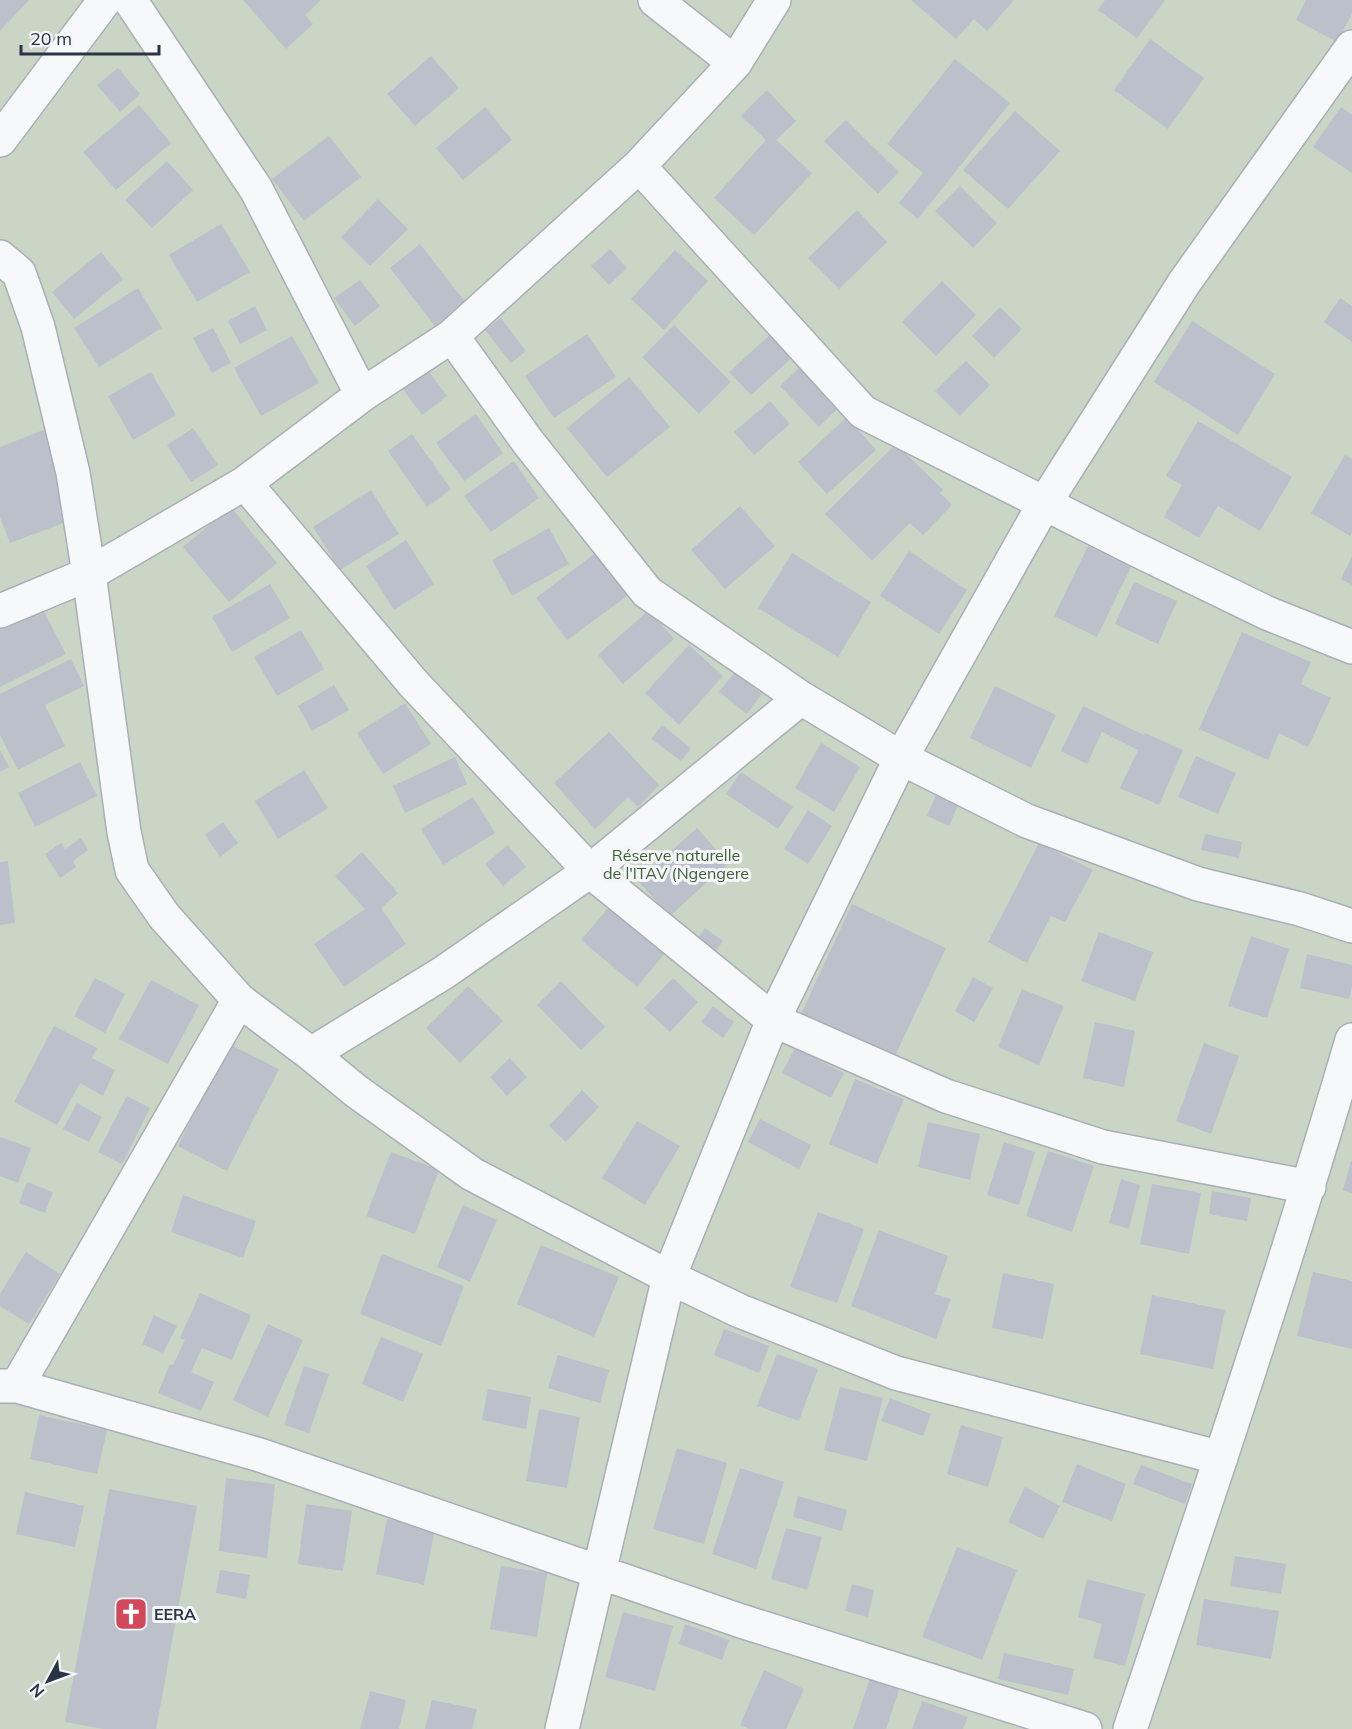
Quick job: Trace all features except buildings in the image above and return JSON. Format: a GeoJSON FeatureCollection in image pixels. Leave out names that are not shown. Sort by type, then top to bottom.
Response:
{"type":"FeatureCollection","features":[{"type":"Feature","properties":{"kind":"street"},"geometry":{"type":"LineString","coordinates":[[0,140],[105,0]]}},
{"type":"Feature","properties":{"kind":"street"},"geometry":{"type":"LineString","coordinates":[[130,0],[256,189],[362,395]]}},
{"type":"Feature","properties":{"kind":"street"},"geometry":{"type":"LineString","coordinates":[[655,0],[735,63]]}},
{"type":"Feature","properties":{"kind":"street"},"geometry":{"type":"LineString","coordinates":[[0,611],[89,574],[245,483],[362,395],[452,336],[639,166],[735,63],[774,0]]}},
{"type":"Feature","properties":{"kind":"street"},"geometry":{"type":"LineString","coordinates":[[562,1729],[669,1277],[773,1020],[901,758],[1044,504],[1184,283],[1352,47]]}},
{"type":"Feature","properties":{"kind":"street"},"geometry":{"type":"LineString","coordinates":[[639,166],[863,412],[1267,613],[1352,647]]}},
{"type":"Feature","properties":{"kind":"street"},"geometry":{"type":"LineString","coordinates":[[0,256],[19,273],[38,327],[73,473],[124,832],[132,870],[164,916],[239,1000],[356,1091],[472,1174],[669,1277],[740,1311],[896,1373],[1221,1458]]}},
{"type":"Feature","properties":{"kind":"street"},"geometry":{"type":"LineString","coordinates":[[452,336],[528,442],[646,592],[801,698],[901,758],[1027,821],[1198,884],[1300,909],[1352,926]]}},
{"type":"Feature","properties":{"kind":"street"},"geometry":{"type":"LineString","coordinates":[[245,483],[413,684],[590,871],[773,1020],[946,1096],[1103,1147],[1309,1187]]}},
{"type":"Feature","properties":{"kind":"street"},"geometry":{"type":"LineString","coordinates":[[311,1054],[442,973],[590,871],[801,698]]}},
{"type":"Feature","properties":{"kind":"street"},"geometry":{"type":"LineString","coordinates":[[239,1000],[8,1386],[260,1455],[741,1621],[1085,1729]]}},
{"type":"Feature","properties":{"kind":"street"},"geometry":{"type":"LineString","coordinates":[[1130,1729],[1309,1187],[1352,1040]]}},
{"type":"Feature","properties":{"kind":"green space","name":"Réserve naturelle de l'ITAV (Ngengere"},"geometry":{"type":"Polygon","coordinates":[[[0,0],[1352,0],[1352,1729],[0,1729],[0,0]]]}},
{"type":"Feature","properties":{"kind":"place","name":"EERA"},"geometry":{"type":"Point","coordinates":[131,1614]}}]}
